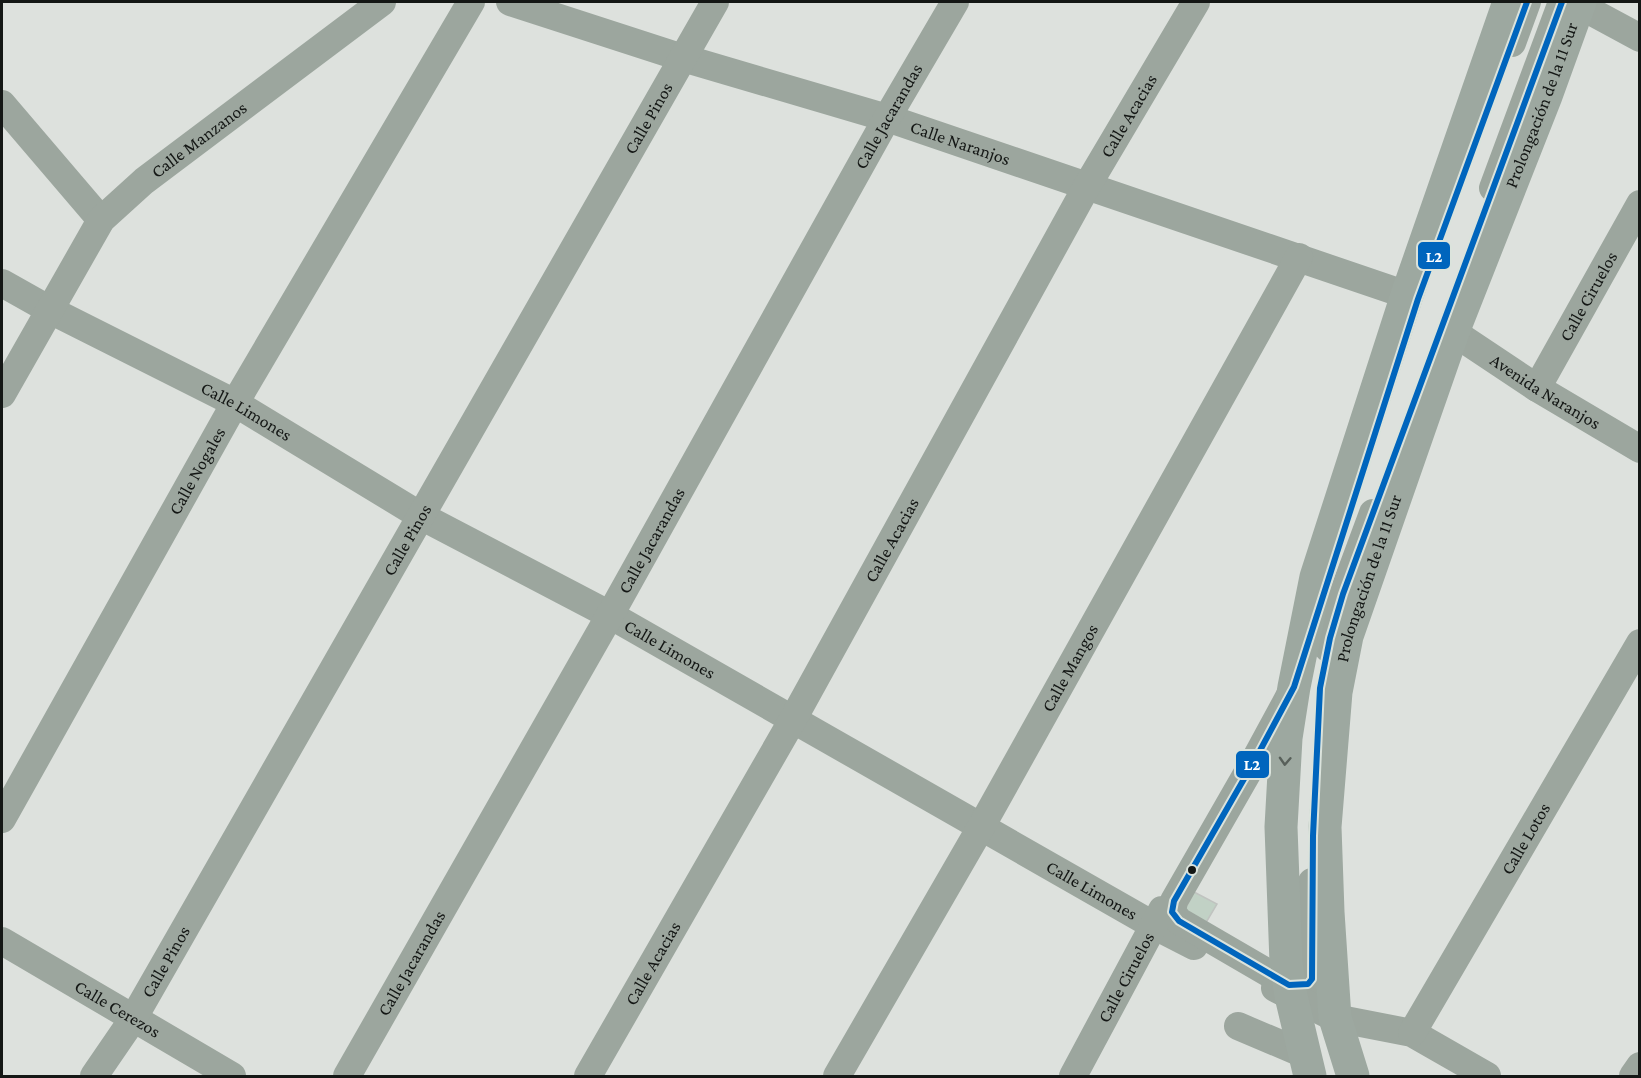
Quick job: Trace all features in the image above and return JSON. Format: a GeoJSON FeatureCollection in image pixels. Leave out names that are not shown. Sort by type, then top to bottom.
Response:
{"type":"FeatureCollection","features":[{"type":"Feature","properties":{"kind":"main road"},"geometry":{"type":"LineString","coordinates":[[1307,1065],[1286,963],[1281,827],[1286,738],[1294,687],[1316,577],[1407,295],[1509,2]]}},
{"type":"Feature","properties":{"kind":"main road","name":"Prolongación de la 11 Sur"},"geometry":{"type":"LineString","coordinates":[[1353,1077],[1335,1018],[1325,827],[1336,692],[1347,636],[1453,332],[1546,96],[1574,3]]}},
{"type":"Feature","properties":{"kind":"street","name":"Calle Manzanos"},"geometry":{"type":"LineString","coordinates":[[2,394],[101,220],[144,181],[382,2]]}},
{"type":"Feature","properties":{"kind":"street","name":"Calle Nogales"},"geometry":{"type":"LineString","coordinates":[[2,819],[236,403],[471,2]]}},
{"type":"Feature","properties":{"kind":"street","name":"Calle Naranjos"},"geometry":{"type":"LineString","coordinates":[[510,2],[683,58],[887,118],[1407,295]]}},
{"type":"Feature","properties":{"kind":"street","name":"Calle Pinos"},"geometry":{"type":"LineString","coordinates":[[94,1077],[133,1019],[715,2]]}},
{"type":"Feature","properties":{"kind":"street","name":"Calle Jacarandas"},"geometry":{"type":"LineString","coordinates":[[347,1077],[610,615],[887,118],[955,2]]}},
{"type":"Feature","properties":{"kind":"street","name":"Calle Acacias"},"geometry":{"type":"LineString","coordinates":[[588,1077],[792,721],[1087,186],[1196,2]]}},
{"type":"Feature","properties":{"kind":"street"},"geometry":{"type":"LineString","coordinates":[[1527,2],[1418,299],[1294,687],[1174,901],[1172,912],[1179,921],[1290,990],[1308,984],[1312,979],[1313,836],[1320,688],[1330,638],[1352,571],[1574,3],[1640,38]]}},
{"type":"Feature","properties":{"kind":"street"},"geometry":{"type":"LineString","coordinates":[[2,104],[101,220]]}},
{"type":"Feature","properties":{"kind":"street","name":"Calle Ciruelos"},"geometry":{"type":"LineString","coordinates":[[1537,388],[1640,204]]}},
{"type":"Feature","properties":{"kind":"street","name":"Calle Mangos"},"geometry":{"type":"LineString","coordinates":[[837,1077],[981,827],[1299,257]]}},
{"type":"Feature","properties":{"kind":"street","name":"Calle Limones"},"geometry":{"type":"LineString","coordinates":[[2,284],[236,403],[421,516],[610,615],[792,721],[1154,925],[1290,990],[1335,1018],[1412,1033],[1487,1077]]}},
{"type":"Feature","properties":{"kind":"street","name":"Avenida Naranjos"},"geometry":{"type":"LineString","coordinates":[[1453,332],[1537,388],[1640,449]]}},
{"type":"Feature","properties":{"kind":"street","name":"Calle Lotos"},"geometry":{"type":"LineString","coordinates":[[1412,1033],[1640,643]]}},
{"type":"Feature","properties":{"kind":"street","name":"Calle Ciruelos"},"geometry":{"type":"LineString","coordinates":[[1073,1077],[1154,925],[1267,722],[1301,655]]}},
{"type":"Feature","properties":{"kind":"street","name":"Calle Cerezos"},"geometry":{"type":"LineString","coordinates":[[2,941],[232,1077]]}},
{"type":"Feature","properties":{"kind":"street"},"geometry":{"type":"LineString","coordinates":[[1238,1026],[1307,1065]]}},
{"type":"Feature","properties":{"kind":"street"},"geometry":{"type":"LineString","coordinates":[[1634,1077],[1640,1066]]}},
{"type":"Feature","properties":{"kind":"building"},"geometry":{"type":"Polygon","coordinates":[[[1194,892],[1217,904],[1204,926],[1182,915],[1194,892]]]}},
{"type":"Feature","properties":{"kind":"transit line","name":"L2"},"geometry":{"type":"LineString","coordinates":[[1527,2],[1418,299],[1294,687],[1174,901],[1172,912],[1179,921],[1289,985],[1308,984],[1312,979],[1313,836],[1320,688],[1330,638],[1343,594],[1562,2]]}}]}
